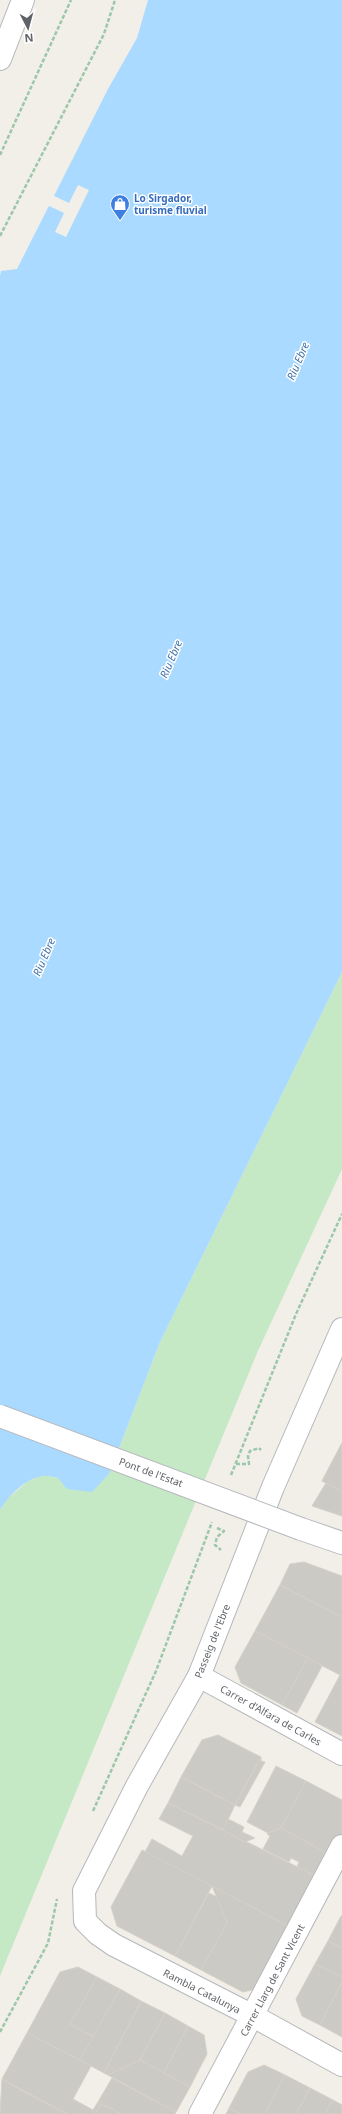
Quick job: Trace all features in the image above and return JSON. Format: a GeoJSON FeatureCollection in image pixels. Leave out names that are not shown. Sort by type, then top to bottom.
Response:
{"type":"FeatureCollection","features":[{"type":"Feature","properties":{"kind":"street"},"geometry":{"type":"LineString","coordinates":[[0,60],[23,0]]}},
{"type":"Feature","properties":{"kind":"street","name":"Passeig de l'Ebre"},"geometry":{"type":"LineString","coordinates":[[125,1952],[98,1934],[85,1921],[84,1891],[137,1786],[199,1676],[273,1487],[334,1368],[342,1329]]}},
{"type":"Feature","properties":{"kind":"street","name":"Pont de l'Estat"},"geometry":{"type":"LineString","coordinates":[[0,1416],[342,1544]]}},
{"type":"Feature","properties":{"kind":"street","name":"Carrer d'Alfara de Carles"},"geometry":{"type":"LineString","coordinates":[[199,1676],[342,1754]]}},
{"type":"Feature","properties":{"kind":"street","name":"Carrer Llarg de Sant Vicent"},"geometry":{"type":"LineString","coordinates":[[200,2114],[342,1846]]}},
{"type":"Feature","properties":{"kind":"street","name":"Rambla Catalunya"},"geometry":{"type":"LineString","coordinates":[[125,1952],[253,2016],[342,2065]]}},
{"type":"Feature","properties":{"kind":"path"},"geometry":{"type":"LineString","coordinates":[[0,155],[71,0]]}},
{"type":"Feature","properties":{"kind":"path"},"geometry":{"type":"LineString","coordinates":[[0,236],[104,34],[115,0]]}},
{"type":"Feature","properties":{"kind":"path"},"geometry":{"type":"LineString","coordinates":[[230,1478],[296,1314],[342,1214]]}},
{"type":"Feature","properties":{"kind":"path"},"geometry":{"type":"LineString","coordinates":[[236,1464],[249,1464]]}},
{"type":"Feature","properties":{"kind":"path"},"geometry":{"type":"LineString","coordinates":[[92,1812],[156,1671],[214,1518]]}},
{"type":"Feature","properties":{"kind":"path"},"geometry":{"type":"LineString","coordinates":[[0,2032],[48,1943],[54,1906],[60,1892]]}},
{"type":"Feature","properties":{"kind":"green space"},"geometry":{"type":"Polygon","coordinates":[[[342,972],[342,1169],[257,1353],[0,1976],[0,1510],[7,1499],[27,1482],[43,1475],[58,1478],[109,1474],[160,1342],[342,972]]]}},
{"type":"Feature","properties":{"kind":"water","name":"Riu Ebre"},"geometry":{"type":"Polygon","coordinates":[[[148,0],[342,0],[342,972],[160,1342],[109,1474],[92,1492],[67,1489],[58,1478],[42,1476],[35,1478],[18,1489],[0,1510],[0,276],[1,271],[17,269],[108,89],[137,38],[148,0]]]}},
{"type":"Feature","properties":{"kind":"pier"},"geometry":{"type":"Polygon","coordinates":[[[78,185],[89,190],[66,237],[55,232],[64,213],[47,205],[52,195],[69,203],[78,185]]]}},
{"type":"Feature","properties":{"kind":"building"},"geometry":{"type":"Polygon","coordinates":[[[342,1443],[342,1516],[312,1506],[326,1483],[322,1481],[342,1443]]]}},
{"type":"Feature","properties":{"kind":"building"},"geometry":{"type":"Polygon","coordinates":[[[342,1443],[342,1491],[322,1481],[342,1443]]]}},
{"type":"Feature","properties":{"kind":"building"},"geometry":{"type":"Polygon","coordinates":[[[304,1562],[342,1576],[342,1617],[280,1585],[290,1564],[304,1562]]]}},
{"type":"Feature","properties":{"kind":"building"},"geometry":{"type":"Polygon","coordinates":[[[280,1585],[342,1617],[342,1676],[255,1631],[280,1585]]]}},
{"type":"Feature","properties":{"kind":"building"},"geometry":{"type":"Polygon","coordinates":[[[255,1631],[308,1658],[282,1705],[241,1683],[235,1667],[255,1631]]]}},
{"type":"Feature","properties":{"kind":"building"},"geometry":{"type":"Polygon","coordinates":[[[308,1658],[322,1666],[297,1713],[282,1705],[308,1658]]]}},
{"type":"Feature","properties":{"kind":"building"},"geometry":{"type":"Polygon","coordinates":[[[340,1675],[342,1676],[342,1736],[315,1722],[340,1675]]]}},
{"type":"Feature","properties":{"kind":"building"},"geometry":{"type":"Polygon","coordinates":[[[218,1735],[261,1757],[235,1805],[181,1777],[202,1740],[218,1735]]]}},
{"type":"Feature","properties":{"kind":"building"},"geometry":{"type":"Polygon","coordinates":[[[261,1757],[261,1761],[265,1762],[240,1807],[235,1805],[261,1757]]]}},
{"type":"Feature","properties":{"kind":"building"},"geometry":{"type":"Polygon","coordinates":[[[276,1766],[306,1781],[281,1828],[268,1833],[247,1822],[276,1766]]]}},
{"type":"Feature","properties":{"kind":"building"},"geometry":{"type":"Polygon","coordinates":[[[181,1777],[235,1805],[223,1830],[168,1803],[181,1777]]]}},
{"type":"Feature","properties":{"kind":"building"},"geometry":{"type":"Polygon","coordinates":[[[306,1781],[342,1800],[342,1842],[328,1854],[281,1828],[306,1781]]]}},
{"type":"Feature","properties":{"kind":"building"},"geometry":{"type":"Polygon","coordinates":[[[168,1803],[322,1879],[294,1929],[145,1852],[152,1839],[182,1856],[193,1836],[159,1819],[168,1803]]]}},
{"type":"Feature","properties":{"kind":"building"},"geometry":{"type":"Polygon","coordinates":[[[228,1819],[244,1827],[242,1832],[255,1838],[245,1842],[223,1830],[228,1819]]]}},
{"type":"Feature","properties":{"kind":"building"},"geometry":{"type":"Polygon","coordinates":[[[281,1828],[328,1854],[322,1879],[297,1867],[299,1862],[291,1858],[289,1862],[263,1849],[270,1836],[267,1834],[281,1828]]]}},
{"type":"Feature","properties":{"kind":"building"},"geometry":{"type":"Polygon","coordinates":[[[142,1850],[212,1886],[175,1956],[117,1926],[111,1907],[142,1850]]]}},
{"type":"Feature","properties":{"kind":"building"},"geometry":{"type":"Polygon","coordinates":[[[212,1886],[294,1929],[261,1988],[243,1992],[201,1970],[227,1923],[212,1886]]]}},
{"type":"Feature","properties":{"kind":"building"},"geometry":{"type":"Polygon","coordinates":[[[209,1893],[217,1897],[227,1923],[201,1970],[175,1956],[209,1893]]]}},
{"type":"Feature","properties":{"kind":"building"},"geometry":{"type":"Polygon","coordinates":[[[342,1916],[342,1948],[328,1941],[342,1916]]]}},
{"type":"Feature","properties":{"kind":"building"},"geometry":{"type":"Polygon","coordinates":[[[328,1941],[342,1948],[342,1977],[315,1964],[328,1941]]]}},
{"type":"Feature","properties":{"kind":"building"},"geometry":{"type":"Polygon","coordinates":[[[315,1964],[342,1977],[342,1982],[320,2025],[302,2016],[296,1999],[315,1964]]]}},
{"type":"Feature","properties":{"kind":"building"},"geometry":{"type":"Polygon","coordinates":[[[78,1967],[97,1977],[70,2024],[94,2037],[80,2060],[27,2033],[60,1972],[78,1967]]]}},
{"type":"Feature","properties":{"kind":"building"},"geometry":{"type":"Polygon","coordinates":[[[97,1977],[120,1989],[94,2037],[70,2024],[97,1977]]]}},
{"type":"Feature","properties":{"kind":"building"},"geometry":{"type":"Polygon","coordinates":[[[342,1982],[342,2037],[320,2025],[342,1982]]]}},
{"type":"Feature","properties":{"kind":"building"},"geometry":{"type":"Polygon","coordinates":[[[120,1989],[141,2001],[104,2073],[80,2060],[120,1989]]]}},
{"type":"Feature","properties":{"kind":"building"},"geometry":{"type":"Polygon","coordinates":[[[141,2001],[165,2013],[140,2060],[108,2075],[104,2073],[141,2001]]]}},
{"type":"Feature","properties":{"kind":"building"},"geometry":{"type":"Polygon","coordinates":[[[165,2013],[188,2026],[164,2073],[140,2060],[165,2013]]]}},
{"type":"Feature","properties":{"kind":"building"},"geometry":{"type":"Polygon","coordinates":[[[188,2026],[204,2035],[207,2054],[190,2087],[164,2073],[188,2026]]]}},
{"type":"Feature","properties":{"kind":"building"},"geometry":{"type":"Polygon","coordinates":[[[27,2033],[91,2066],[73,2099],[93,2110],[98,2102],[101,2104],[95,2114],[67,2114],[2,2079],[27,2033]]]}},
{"type":"Feature","properties":{"kind":"building"},"geometry":{"type":"Polygon","coordinates":[[[140,2060],[190,2087],[176,2112],[108,2075],[140,2060]]]}},
{"type":"Feature","properties":{"kind":"building"},"geometry":{"type":"Polygon","coordinates":[[[264,2065],[285,2075],[265,2114],[241,2114],[229,2108],[248,2072],[264,2065]]]}},
{"type":"Feature","properties":{"kind":"building"},"geometry":{"type":"Polygon","coordinates":[[[285,2075],[310,2088],[296,2114],[265,2114],[285,2075]]]}},
{"type":"Feature","properties":{"kind":"building"},"geometry":{"type":"Polygon","coordinates":[[[112,2078],[176,2112],[175,2114],[121,2114],[101,2104],[98,2102],[112,2078]]]}},
{"type":"Feature","properties":{"kind":"building"},"geometry":{"type":"Polygon","coordinates":[[[2,2079],[19,2089],[67,2114],[0,2114],[2,2079]]]}},
{"type":"Feature","properties":{"kind":"building"},"geometry":{"type":"Polygon","coordinates":[[[310,2088],[333,2100],[325,2114],[296,2114],[310,2088]]]}},
{"type":"Feature","properties":{"kind":"building"},"geometry":{"type":"Polygon","coordinates":[[[333,2100],[342,2105],[342,2114],[325,2114],[333,2100]]]}},
{"type":"Feature","properties":{"kind":"building"},"geometry":{"type":"Polygon","coordinates":[[[101,2104],[112,2109],[121,2114],[95,2114],[101,2104]]]}},
{"type":"Feature","properties":{"kind":"building"},"geometry":{"type":"Polygon","coordinates":[[[229,2108],[241,2114],[226,2114],[229,2108]]]}},
{"type":"Feature","properties":{"kind":"place","name":"Lo Sirgador, turisme fluvial"},"geometry":{"type":"Point","coordinates":[120,221]}}]}
